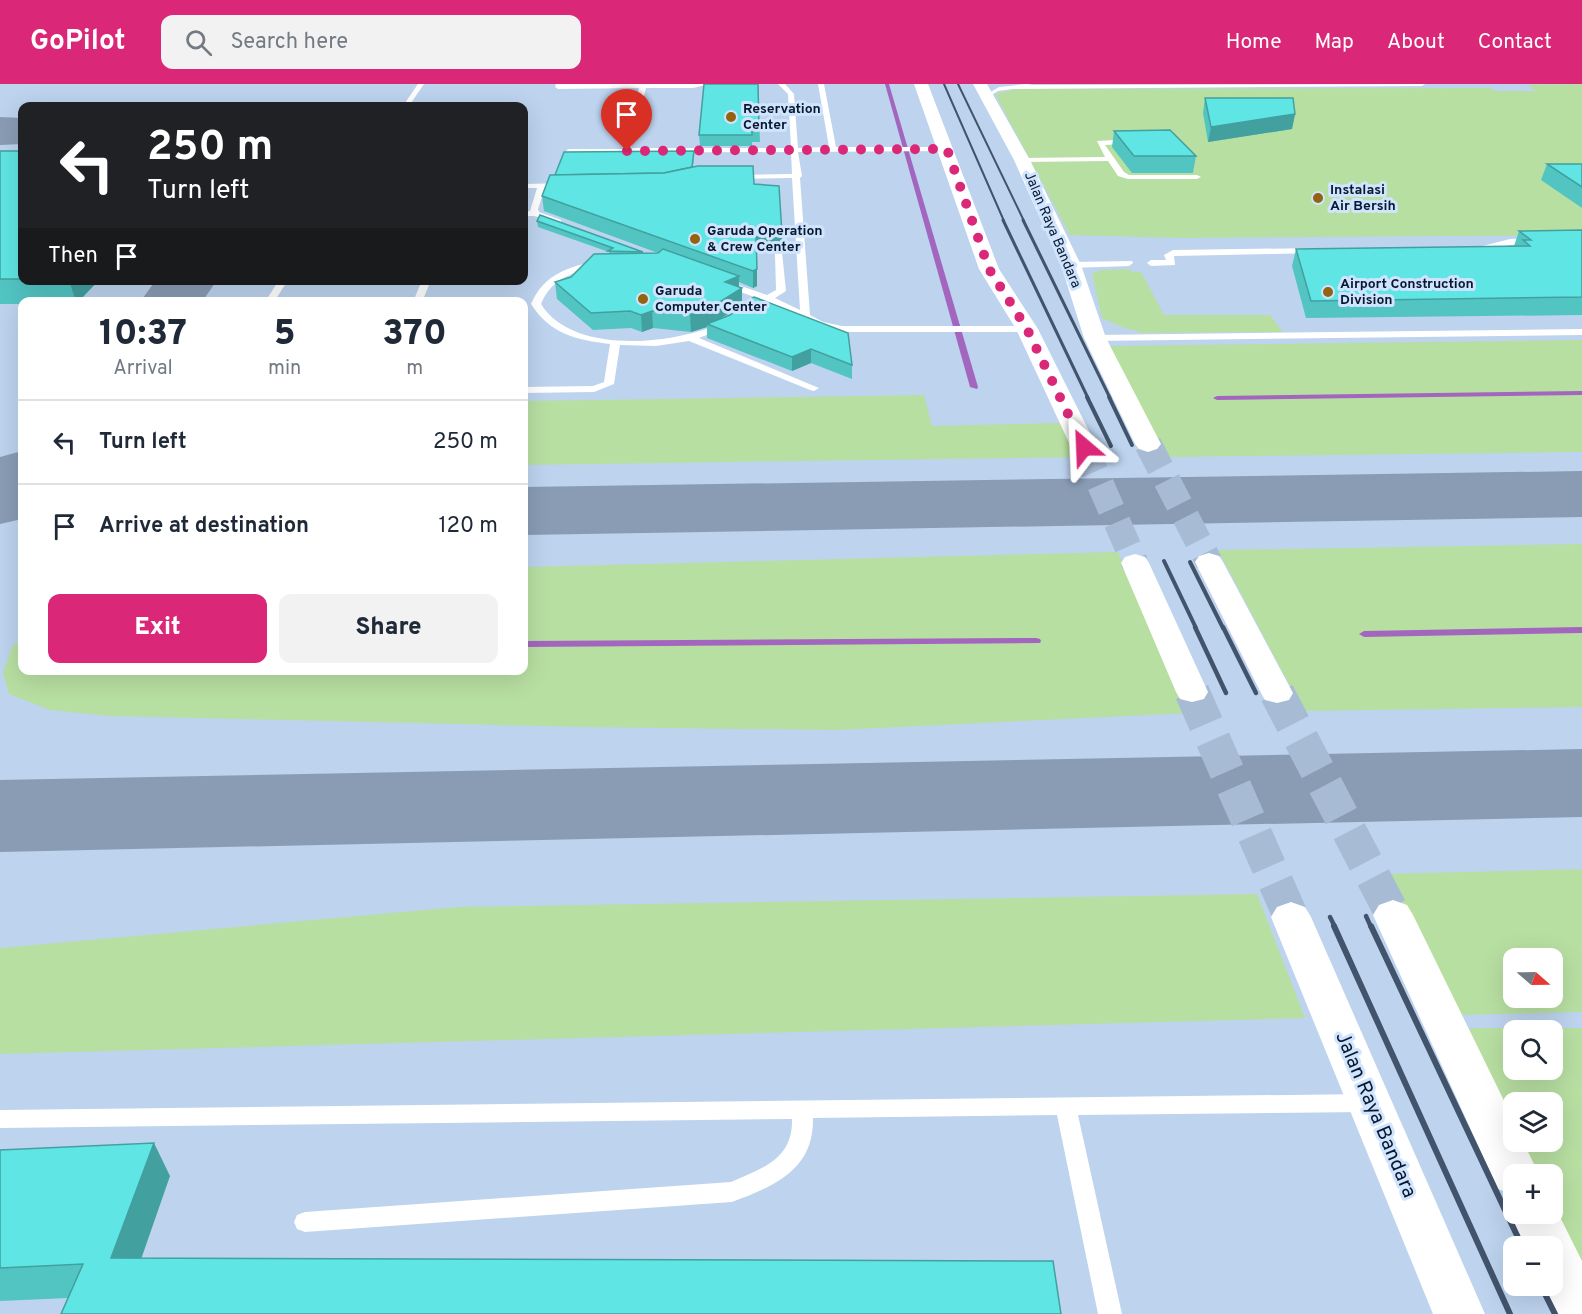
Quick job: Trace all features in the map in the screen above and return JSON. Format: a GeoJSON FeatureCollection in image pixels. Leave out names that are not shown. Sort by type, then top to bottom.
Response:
{"type":"FeatureCollection","features":[{"type":"Feature","properties":{"kind":"street"},"geometry":{"type":"LineString","coordinates":[[921,84],[947,149],[989,269],[1027,329],[1084,447]]}},
{"type":"Feature","properties":{"kind":"street","name":"Jalan Raya Bandara"},"geometry":{"type":"LineString","coordinates":[[988,88],[1071,266],[1095,338],[1148,444]]}},
{"type":"Feature","properties":{"kind":"street"},"geometry":{"type":"LineString","coordinates":[[1209,562],[1277,693]]}},
{"type":"Feature","properties":{"kind":"street"},"geometry":{"type":"LineString","coordinates":[[1135,563],[1192,692]]}},
{"type":"Feature","properties":{"kind":"street"},"geometry":{"type":"LineString","coordinates":[[1393,915],[1510,1164]]}},
{"type":"Feature","properties":{"kind":"street","name":"Jalan Raya Bandara"},"geometry":{"type":"LineString","coordinates":[[1291,917],[1459,1314]]}},
{"type":"Feature","properties":{"kind":"street"},"geometry":{"type":"LineString","coordinates":[[1563,1276],[1581,1314]]}},
{"type":"Feature","properties":{"kind":"lane"},"geometry":{"type":"LineString","coordinates":[[409,102],[421,84]]}},
{"type":"Feature","properties":{"kind":"lane"},"geometry":{"type":"LineString","coordinates":[[559,84],[558,87],[708,84]]}},
{"type":"Feature","properties":{"kind":"lane"},"geometry":{"type":"LineString","coordinates":[[781,84],[791,94],[798,176],[805,318]]}},
{"type":"Feature","properties":{"kind":"lane"},"geometry":{"type":"LineString","coordinates":[[821,84],[833,150]]}},
{"type":"Feature","properties":{"kind":"lane"},"geometry":{"type":"LineString","coordinates":[[988,88],[993,91],[1030,85],[1422,84]]}},
{"type":"Feature","properties":{"kind":"lane"},"geometry":{"type":"LineString","coordinates":[[627,151],[643,87]]}},
{"type":"Feature","properties":{"kind":"lane"},"geometry":{"type":"LineString","coordinates":[[988,88],[1020,87]]}},
{"type":"Feature","properties":{"kind":"lane"},"geometry":{"type":"LineString","coordinates":[[1142,141],[1102,142],[1100,145],[1121,174],[1128,177],[1197,177]]}},
{"type":"Feature","properties":{"kind":"lane"},"geometry":{"type":"LineString","coordinates":[[568,151],[700,155],[795,150],[947,149]]}},
{"type":"Feature","properties":{"kind":"lane"},"geometry":{"type":"LineString","coordinates":[[1022,160],[1110,159]]}},
{"type":"Feature","properties":{"kind":"lane"},"geometry":{"type":"LineString","coordinates":[[775,176],[776,187]]}},
{"type":"Feature","properties":{"kind":"lane"},"geometry":{"type":"LineString","coordinates":[[720,177],[798,176]]}},
{"type":"Feature","properties":{"kind":"lane"},"geometry":{"type":"LineString","coordinates":[[528,186],[575,185]]}},
{"type":"Feature","properties":{"kind":"lane"},"geometry":{"type":"LineString","coordinates":[[535,213],[534,209],[542,186]]}},
{"type":"Feature","properties":{"kind":"lane"},"geometry":{"type":"LineString","coordinates":[[528,214],[535,213],[567,225]]}},
{"type":"Feature","properties":{"kind":"lane"},"geometry":{"type":"LineString","coordinates":[[1465,250],[1484,249],[1510,242],[1549,241]]}},
{"type":"Feature","properties":{"kind":"lane"},"geometry":{"type":"LineString","coordinates":[[1151,263],[1172,263],[1168,255],[1173,252],[1321,251]]}},
{"type":"Feature","properties":{"kind":"lane"},"geometry":{"type":"LineString","coordinates":[[754,304],[781,291],[779,254]]}},
{"type":"Feature","properties":{"kind":"lane"},"geometry":{"type":"LineString","coordinates":[[606,263],[578,268],[554,278],[545,285],[536,304],[544,318],[559,328],[581,336],[615,342],[653,343],[689,338],[716,329],[734,319]]}},
{"type":"Feature","properties":{"kind":"lane"},"geometry":{"type":"LineString","coordinates":[[1071,266],[1129,263]]}},
{"type":"Feature","properties":{"kind":"lane"},"geometry":{"type":"LineString","coordinates":[[717,280],[767,298],[805,318],[842,329],[1027,329]]}},
{"type":"Feature","properties":{"kind":"lane"},"geometry":{"type":"LineString","coordinates":[[1095,338],[1582,332]]}},
{"type":"Feature","properties":{"kind":"lane"},"geometry":{"type":"LineString","coordinates":[[689,338],[814,388]]}},
{"type":"Feature","properties":{"kind":"lane"},"geometry":{"type":"LineString","coordinates":[[528,390],[594,389],[609,384],[615,342]]}},
{"type":"Feature","properties":{"kind":"lane"},"geometry":{"type":"LineString","coordinates":[[0,1119],[1370,1103]]}},
{"type":"Feature","properties":{"kind":"lane"},"geometry":{"type":"LineString","coordinates":[[1066,1107],[1110,1314]]}},
{"type":"Feature","properties":{"kind":"lane"},"geometry":{"type":"LineString","coordinates":[[304,1222],[732,1192],[779,1172],[800,1147],[804,1130],[802,1110]]}},
{"type":"Feature","properties":{"kind":"shaded area"},"geometry":{"type":"Polygon","coordinates":[[[0,84],[1582,84],[1582,1314],[0,1314],[0,84]]]}},
{"type":"Feature","properties":{"kind":"green space"},"geometry":{"type":"Polygon","coordinates":[[[1582,84],[1582,235],[1181,238],[1070,235],[995,94],[1017,89],[1491,88],[1495,91],[1536,91],[1527,85],[1582,84]]]}},
{"type":"Feature","properties":{"kind":"green space"},"geometry":{"type":"Polygon","coordinates":[[[1130,269],[1132,272],[1141,272],[1164,315],[1270,315],[1283,332],[1143,333],[1122,327],[1102,318],[1092,274],[1101,270],[1130,269]]]}},
{"type":"Feature","properties":{"kind":"green space"},"geometry":{"type":"Polygon","coordinates":[[[1582,340],[1582,452],[1162,457],[1106,351],[1107,347],[1112,346],[1582,340]]]}},
{"type":"Feature","properties":{"kind":"green space"},"geometry":{"type":"Polygon","coordinates":[[[924,395],[932,426],[1064,423],[1080,457],[528,465],[528,401],[924,395]]]}},
{"type":"Feature","properties":{"kind":"green space"},"geometry":{"type":"Polygon","coordinates":[[[1582,544],[1582,707],[1303,711],[1218,550],[1582,544]]]}},
{"type":"Feature","properties":{"kind":"green space"},"geometry":{"type":"Polygon","coordinates":[[[1118,552],[1190,713],[836,730],[587,727],[110,716],[50,710],[9,694],[3,673],[12,647],[18,642],[18,675],[528,675],[528,567],[1118,552]]]}},
{"type":"Feature","properties":{"kind":"green space"},"geometry":{"type":"Polygon","coordinates":[[[1582,869],[1582,1012],[1460,1015],[1387,874],[1582,869]]]}},
{"type":"Feature","properties":{"kind":"green space"},"geometry":{"type":"Polygon","coordinates":[[[1257,894],[1305,1018],[0,1054],[0,948],[459,907],[1257,894]]]}},
{"type":"Feature","properties":{"kind":"green space"},"geometry":{"type":"Polygon","coordinates":[[[1474,1028],[1503,1028],[1503,1080],[1563,1080],[1563,1028],[1582,1028],[1582,1287],[1563,1247],[1563,1236],[1558,1236],[1552,1224],[1563,1224],[1563,1164],[1524,1164],[1518,1152],[1563,1152],[1563,1092],[1503,1092],[1503,1120],[1463,1036],[1465,1030],[1474,1028]]]}},
{"type":"Feature","properties":{"kind":"building","name":"Reservation Center"},"geometry":{"type":"Polygon","coordinates":[[[704,84],[758,84],[759,131],[752,131],[752,135],[699,135],[704,84]]]}},
{"type":"Feature","properties":{"kind":"building"},"geometry":{"type":"Polygon","coordinates":[[[1205,98],[1293,98],[1295,114],[1211,127],[1205,98]]]}},
{"type":"Feature","properties":{"kind":"building"},"geometry":{"type":"Polygon","coordinates":[[[1170,130],[1196,156],[1134,156],[1114,131],[1170,130]]]}},
{"type":"Feature","properties":{"kind":"building"},"geometry":{"type":"Polygon","coordinates":[[[0,151],[18,151],[18,279],[0,279],[0,151]]]}},
{"type":"Feature","properties":{"kind":"building"},"geometry":{"type":"Polygon","coordinates":[[[694,151],[692,167],[664,173],[555,175],[564,152],[694,151]]]}},
{"type":"Feature","properties":{"kind":"building"},"geometry":{"type":"Polygon","coordinates":[[[1547,164],[1582,164],[1582,187],[1547,164]]]}},
{"type":"Feature","properties":{"kind":"building"},"geometry":{"type":"Polygon","coordinates":[[[698,166],[753,166],[754,184],[779,186],[782,234],[756,237],[757,269],[753,271],[542,196],[550,175],[664,173],[698,166]]]}},
{"type":"Feature","properties":{"kind":"building"},"geometry":{"type":"Polygon","coordinates":[[[540,215],[643,252],[608,251],[613,248],[537,221],[540,215]]]}},
{"type":"Feature","properties":{"kind":"building"},"geometry":{"type":"Polygon","coordinates":[[[1582,230],[1582,297],[1311,301],[1296,249],[1530,246],[1523,240],[1531,240],[1519,231],[1582,230]]]}},
{"type":"Feature","properties":{"kind":"building"},"geometry":{"type":"Polygon","coordinates":[[[663,249],[739,276],[725,282],[742,288],[707,310],[690,314],[652,311],[641,315],[630,311],[591,313],[555,282],[571,277],[594,254],[658,253],[663,249]]]}},
{"type":"Feature","properties":{"kind":"building"},"geometry":{"type":"Polygon","coordinates":[[[754,297],[848,333],[852,365],[811,349],[792,357],[707,324],[730,315],[754,297]]]}},
{"type":"Feature","properties":{"kind":"building"},"geometry":{"type":"Polygon","coordinates":[[[154,1143],[111,1258],[1053,1261],[1061,1314],[61,1314],[83,1264],[0,1268],[0,1150],[154,1143]]]}},
{"type":"Feature","properties":{"kind":"waterway"},"geometry":{"type":"LineString","coordinates":[[887,84],[974,387]]}},
{"type":"Feature","properties":{"kind":"waterway"},"geometry":{"type":"LineString","coordinates":[[1217,398],[1582,393]]}},
{"type":"Feature","properties":{"kind":"waterway"},"geometry":{"type":"LineString","coordinates":[[1364,634],[1582,630]]}},
{"type":"Feature","properties":{"kind":"waterway"},"geometry":{"type":"LineString","coordinates":[[528,644],[1036,641]]}},
{"type":"Feature","properties":{"kind":"taxiway"},"geometry":{"type":"LineString","coordinates":[[0,131],[18,131]]}},
{"type":"Feature","properties":{"kind":"taxiway"},"geometry":{"type":"LineString","coordinates":[[174,297],[184,285]]}},
{"type":"Feature","properties":{"kind":"taxiway"},"geometry":{"type":"LineString","coordinates":[[0,501],[18,479]]}},
{"type":"Feature","properties":{"kind":"taxiway"},"geometry":{"type":"LineString","coordinates":[[528,511],[1582,494]]}},
{"type":"Feature","properties":{"kind":"taxiway"},"geometry":{"type":"LineString","coordinates":[[0,816],[1582,783]]}},
{"type":"Feature","properties":{"kind":"tunnel"},"geometry":{"type":"LineString","coordinates":[[1148,444],[1209,562]]}},
{"type":"Feature","properties":{"kind":"tunnel"},"geometry":{"type":"LineString","coordinates":[[1084,447],[1135,563]]}},
{"type":"Feature","properties":{"kind":"tunnel"},"geometry":{"type":"LineString","coordinates":[[1192,692],[1291,917]]}},
{"type":"Feature","properties":{"kind":"tunnel"},"geometry":{"type":"LineString","coordinates":[[1277,693],[1393,915]]}},
{"type":"Feature","properties":{"kind":"railway"},"geometry":{"type":"LineString","coordinates":[[944,84],[1004,221]]}},
{"type":"Feature","properties":{"kind":"railway"},"geometry":{"type":"LineString","coordinates":[[958,84],[1024,221]]}},
{"type":"Feature","properties":{"kind":"railway"},"geometry":{"type":"LineString","coordinates":[[1003,220],[1088,398]]}},
{"type":"Feature","properties":{"kind":"railway"},"geometry":{"type":"LineString","coordinates":[[1023,220],[1110,398]]}},
{"type":"Feature","properties":{"kind":"railway"},"geometry":{"type":"LineString","coordinates":[[1087,397],[1111,446]]}},
{"type":"Feature","properties":{"kind":"railway"},"geometry":{"type":"LineString","coordinates":[[1109,397],[1132,445]]}},
{"type":"Feature","properties":{"kind":"railway"},"geometry":{"type":"LineString","coordinates":[[1164,561],[1196,628]]}},
{"type":"Feature","properties":{"kind":"railway"},"geometry":{"type":"LineString","coordinates":[[1190,562],[1223,628]]}},
{"type":"Feature","properties":{"kind":"railway"},"geometry":{"type":"LineString","coordinates":[[1195,627],[1226,693]]}},
{"type":"Feature","properties":{"kind":"railway"},"geometry":{"type":"LineString","coordinates":[[1223,627],[1256,693]]}},
{"type":"Feature","properties":{"kind":"railway"},"geometry":{"type":"LineString","coordinates":[[1366,916],[1371,927]]}},
{"type":"Feature","properties":{"kind":"railway"},"geometry":{"type":"LineString","coordinates":[[1330,917],[1335,927]]}},
{"type":"Feature","properties":{"kind":"railway"},"geometry":{"type":"LineString","coordinates":[[1334,926],[1510,1314]]}},
{"type":"Feature","properties":{"kind":"railway"},"geometry":{"type":"LineString","coordinates":[[1371,926],[1517,1236]]}},
{"type":"Feature","properties":{"kind":"railway"},"geometry":{"type":"LineString","coordinates":[[1546,1296],[1555,1314]]}},
{"type":"Feature","properties":{"kind":"place","name":"Reservation Center"},"geometry":{"type":"Point","coordinates":[731,117]}},
{"type":"Feature","properties":{"kind":"place","name":"Instalasi Air Bersih"},"geometry":{"type":"Point","coordinates":[1318,198]}},
{"type":"Feature","properties":{"kind":"place","name":"Garuda Operation & Crew Center"},"geometry":{"type":"Point","coordinates":[695,239]}},
{"type":"Feature","properties":{"kind":"place","name":"Airport Construction Division"},"geometry":{"type":"Point","coordinates":[1328,292]}},
{"type":"Feature","properties":{"kind":"place","name":"Garuda Computer Center"},"geometry":{"type":"Point","coordinates":[643,299]}},
{"type":"Feature","properties":{"kind":"route"},"geometry":{"type":"LineString","coordinates":[[627,151],[947,149],[989,269],[1027,329],[1084,447]]}}]}
